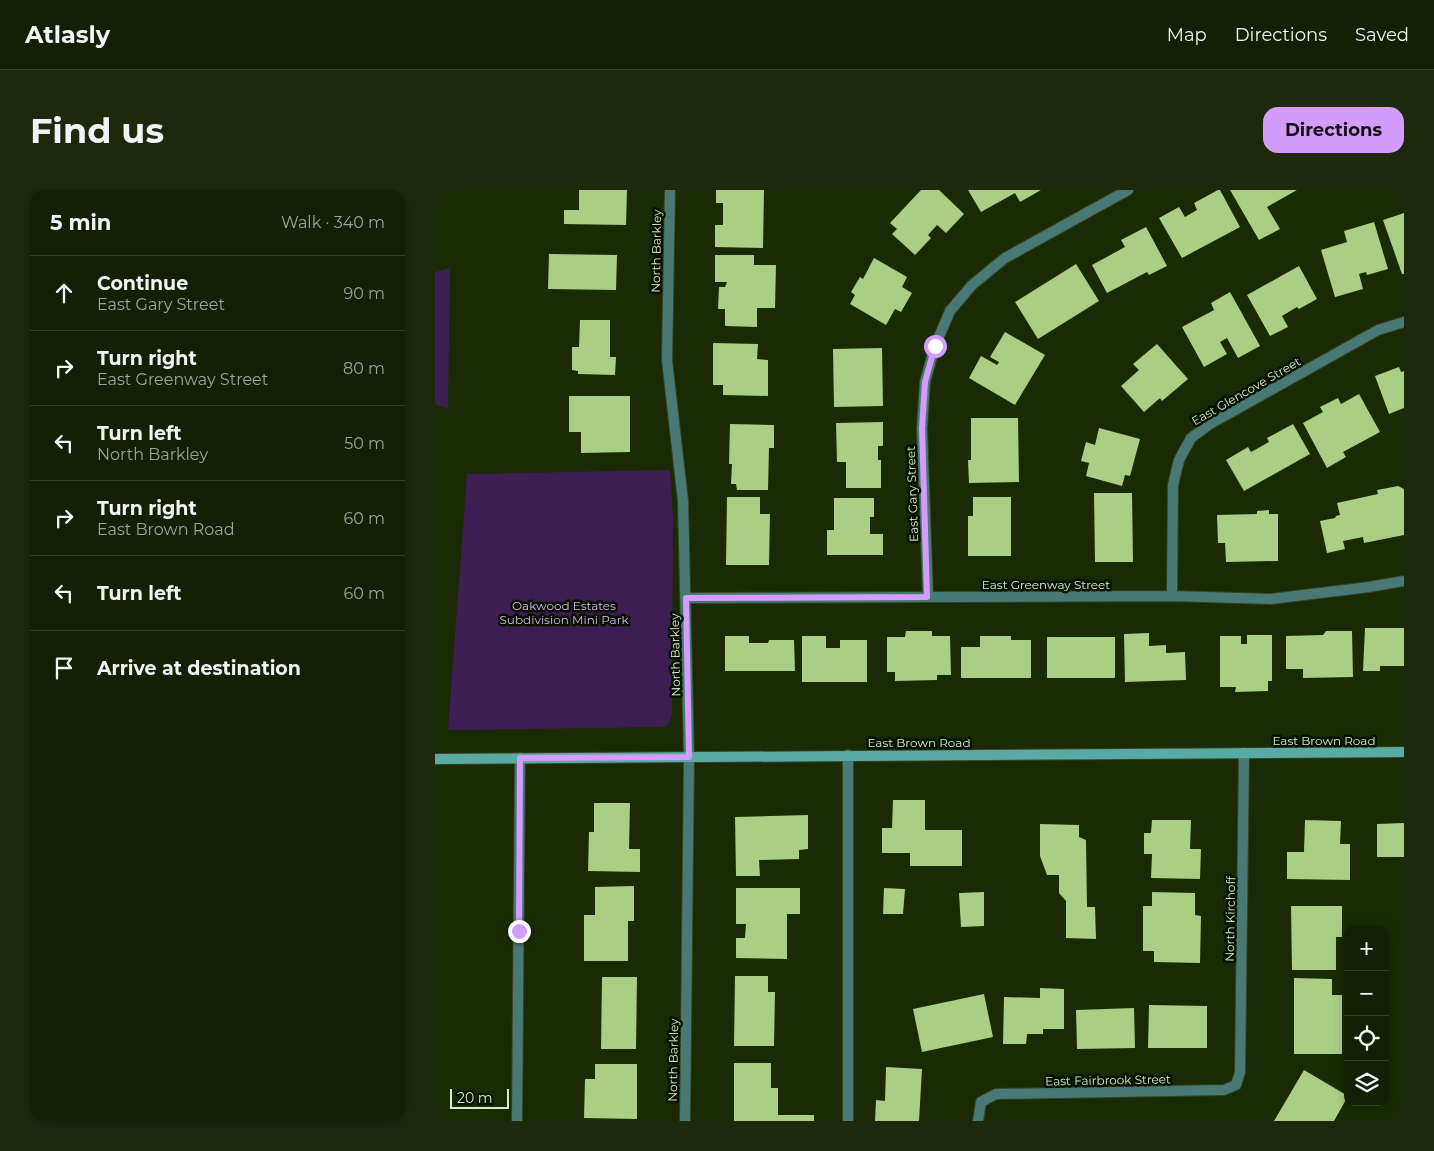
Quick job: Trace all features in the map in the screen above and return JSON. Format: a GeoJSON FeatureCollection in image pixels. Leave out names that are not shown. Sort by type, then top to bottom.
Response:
{"type":"FeatureCollection","features":[{"type":"Feature","properties":{"kind":"main road","name":"East Brown Road"},"geometry":{"type":"LineString","coordinates":[[435,759],[1404,752]]}},
{"type":"Feature","properties":{"kind":"street","name":"North Barkley"},"geometry":{"type":"LineString","coordinates":[[670,190],[667,360],[683,501],[689,757],[685,1121]]}},
{"type":"Feature","properties":{"kind":"street","name":"East Gary Street"},"geometry":{"type":"LineString","coordinates":[[927,597],[922,428],[925,382],[935,346],[950,311],[972,285],[1005,258],[1128,190]]}},
{"type":"Feature","properties":{"kind":"street","name":"East Glencove Street"},"geometry":{"type":"LineString","coordinates":[[1172,596],[1173,485],[1179,460],[1191,438],[1210,424],[1378,330],[1404,322]]}},
{"type":"Feature","properties":{"kind":"street","name":"East Greenway Street"},"geometry":{"type":"LineString","coordinates":[[686,598],[1172,596],[1271,598],[1369,587],[1404,581]]}},
{"type":"Feature","properties":{"kind":"street","name":"North Kirchoff"},"geometry":{"type":"LineString","coordinates":[[1236,1085],[1240,1072],[1244,753]]}},
{"type":"Feature","properties":{"kind":"street"},"geometry":{"type":"LineString","coordinates":[[848,755],[848,1121]]}},
{"type":"Feature","properties":{"kind":"street"},"geometry":{"type":"LineString","coordinates":[[517,1121],[520,758]]}},
{"type":"Feature","properties":{"kind":"street","name":"East Fairbrook Street"},"geometry":{"type":"LineString","coordinates":[[978,1121],[981,1102],[996,1094],[1224,1090],[1236,1085]]}},
{"type":"Feature","properties":{"kind":"green space"},"geometry":{"type":"Polygon","coordinates":[[[450,268],[448,409],[435,404],[435,272],[450,268]]]}},
{"type":"Feature","properties":{"kind":"green space","name":"Oakwood Estates Subdivision Mini Park"},"geometry":{"type":"Polygon","coordinates":[[[670,470],[673,519],[672,714],[669,723],[665,727],[448,730],[467,474],[670,470]]]}},
{"type":"Feature","properties":{"kind":"building"},"geometry":{"type":"Polygon","coordinates":[[[579,190],[627,190],[626,225],[564,224],[564,210],[579,210],[579,190]]]}},
{"type":"Feature","properties":{"kind":"building"},"geometry":{"type":"Polygon","coordinates":[[[716,190],[764,190],[763,248],[715,247],[715,225],[723,225],[723,203],[716,203],[716,190]]]}},
{"type":"Feature","properties":{"kind":"building"},"geometry":{"type":"Polygon","coordinates":[[[921,190],[939,190],[964,214],[946,233],[937,225],[928,235],[931,238],[915,255],[892,234],[897,229],[890,223],[921,190]]]}},
{"type":"Feature","properties":{"kind":"building"},"geometry":{"type":"Polygon","coordinates":[[[968,190],[1041,190],[1020,202],[1015,193],[981,212],[968,190]]]}},
{"type":"Feature","properties":{"kind":"building"},"geometry":{"type":"Polygon","coordinates":[[[1220,190],[1240,227],[1182,258],[1159,218],[1179,207],[1185,217],[1197,210],[1194,203],[1220,190]]]}},
{"type":"Feature","properties":{"kind":"building"},"geometry":{"type":"Polygon","coordinates":[[[1230,190],[1297,190],[1267,207],[1280,229],[1259,240],[1230,190]]]}},
{"type":"Feature","properties":{"kind":"building"},"geometry":{"type":"Polygon","coordinates":[[[1404,213],[1404,274],[1402,274],[1383,220],[1404,213]]]}},
{"type":"Feature","properties":{"kind":"building"},"geometry":{"type":"Polygon","coordinates":[[[1374,222],[1388,269],[1367,275],[1366,272],[1359,274],[1363,289],[1335,297],[1321,250],[1347,242],[1344,231],[1374,222]]]}},
{"type":"Feature","properties":{"kind":"building"},"geometry":{"type":"Polygon","coordinates":[[[1146,227],[1167,266],[1149,275],[1147,272],[1107,293],[1092,265],[1125,247],[1121,240],[1146,227]]]}},
{"type":"Feature","properties":{"kind":"building"},"geometry":{"type":"Polygon","coordinates":[[[549,254],[617,255],[616,290],[548,289],[549,254]]]}},
{"type":"Feature","properties":{"kind":"building"},"geometry":{"type":"Polygon","coordinates":[[[715,255],[754,255],[754,265],[776,265],[775,308],[757,308],[757,327],[725,326],[725,309],[718,309],[719,287],[725,287],[727,282],[715,282],[715,255]]]}},
{"type":"Feature","properties":{"kind":"building"},"geometry":{"type":"Polygon","coordinates":[[[874,258],[907,277],[902,287],[912,293],[901,312],[895,309],[886,325],[850,304],[855,295],[851,292],[860,277],[863,279],[874,258]]]}},
{"type":"Feature","properties":{"kind":"building"},"geometry":{"type":"Polygon","coordinates":[[[1076,264],[1099,301],[1038,339],[1015,302],[1076,264]]]}},
{"type":"Feature","properties":{"kind":"building"},"geometry":{"type":"Polygon","coordinates":[[[1299,266],[1317,299],[1299,309],[1297,307],[1282,316],[1288,327],[1270,336],[1247,295],[1299,266]]]}},
{"type":"Feature","properties":{"kind":"building"},"geometry":{"type":"Polygon","coordinates":[[[1230,292],[1260,346],[1238,358],[1227,338],[1220,342],[1227,354],[1204,367],[1182,327],[1214,310],[1211,303],[1230,292]]]}},
{"type":"Feature","properties":{"kind":"building"},"geometry":{"type":"Polygon","coordinates":[[[580,320],[610,320],[610,357],[616,357],[615,375],[578,374],[578,371],[572,370],[572,347],[579,347],[580,320]]]}},
{"type":"Feature","properties":{"kind":"building"},"geometry":{"type":"Polygon","coordinates":[[[1005,332],[1045,355],[1015,405],[969,378],[981,356],[997,365],[999,362],[990,357],[1005,332]]]}},
{"type":"Feature","properties":{"kind":"building"},"geometry":{"type":"Polygon","coordinates":[[[713,343],[758,344],[757,359],[768,360],[768,396],[723,395],[723,385],[713,385],[713,343]]]}},
{"type":"Feature","properties":{"kind":"building"},"geometry":{"type":"Polygon","coordinates":[[[1157,344],[1188,379],[1162,401],[1160,398],[1144,412],[1121,386],[1139,370],[1133,364],[1157,344]]]}},
{"type":"Feature","properties":{"kind":"building"},"geometry":{"type":"Polygon","coordinates":[[[882,348],[883,406],[834,407],[833,349],[882,348]]]}},
{"type":"Feature","properties":{"kind":"building"},"geometry":{"type":"Polygon","coordinates":[[[1399,367],[1401,372],[1404,371],[1404,408],[1389,414],[1375,376],[1399,367]]]}},
{"type":"Feature","properties":{"kind":"building"},"geometry":{"type":"Polygon","coordinates":[[[1359,394],[1380,432],[1343,452],[1346,457],[1327,468],[1303,423],[1323,412],[1320,407],[1338,398],[1341,404],[1359,394]]]}},
{"type":"Feature","properties":{"kind":"building"},"geometry":{"type":"Polygon","coordinates":[[[569,396],[630,396],[630,452],[581,453],[581,432],[569,432],[569,396]]]}},
{"type":"Feature","properties":{"kind":"building"},"geometry":{"type":"Polygon","coordinates":[[[971,418],[1018,418],[1019,482],[969,483],[968,460],[971,460],[971,418]]]}},
{"type":"Feature","properties":{"kind":"building"},"geometry":{"type":"Polygon","coordinates":[[[883,422],[883,446],[878,446],[878,460],[881,460],[881,488],[846,488],[846,462],[837,462],[836,423],[883,422]]]}},
{"type":"Feature","properties":{"kind":"building"},"geometry":{"type":"Polygon","coordinates":[[[730,424],[774,425],[774,448],[769,448],[768,490],[737,490],[736,484],[731,484],[732,464],[729,464],[730,424]]]}},
{"type":"Feature","properties":{"kind":"building"},"geometry":{"type":"Polygon","coordinates":[[[1293,424],[1310,454],[1244,491],[1226,460],[1248,447],[1251,452],[1269,442],[1267,438],[1293,424]]]}},
{"type":"Feature","properties":{"kind":"building"},"geometry":{"type":"Polygon","coordinates":[[[1099,428],[1140,439],[1130,476],[1125,475],[1122,486],[1086,476],[1089,463],[1081,461],[1086,442],[1095,445],[1099,428]]]}},
{"type":"Feature","properties":{"kind":"building"},"geometry":{"type":"Polygon","coordinates":[[[1398,486],[1404,489],[1404,535],[1364,543],[1363,537],[1343,541],[1345,549],[1327,553],[1320,521],[1340,515],[1337,503],[1378,494],[1377,490],[1398,486]]]}},
{"type":"Feature","properties":{"kind":"building"},"geometry":{"type":"Polygon","coordinates":[[[1094,493],[1132,493],[1133,562],[1095,562],[1094,493]]]}},
{"type":"Feature","properties":{"kind":"building"},"geometry":{"type":"Polygon","coordinates":[[[727,497],[760,497],[760,514],[770,514],[769,565],[726,565],[727,497]]]}},
{"type":"Feature","properties":{"kind":"building"},"geometry":{"type":"Polygon","coordinates":[[[973,497],[1011,497],[1011,556],[968,556],[968,516],[973,516],[973,497]]]}},
{"type":"Feature","properties":{"kind":"building"},"geometry":{"type":"Polygon","coordinates":[[[834,498],[874,498],[874,517],[870,517],[870,534],[883,534],[883,555],[827,555],[827,530],[834,530],[834,498]]]}},
{"type":"Feature","properties":{"kind":"building"},"geometry":{"type":"Polygon","coordinates":[[[1269,510],[1269,514],[1278,514],[1278,561],[1226,562],[1225,543],[1218,543],[1217,515],[1257,514],[1257,511],[1269,510]]]}},
{"type":"Feature","properties":{"kind":"building"},"geometry":{"type":"Polygon","coordinates":[[[1365,628],[1404,628],[1404,666],[1380,666],[1380,671],[1363,671],[1365,628]]]}},
{"type":"Feature","properties":{"kind":"building"},"geometry":{"type":"Polygon","coordinates":[[[906,631],[932,631],[932,636],[950,636],[951,675],[937,675],[937,680],[895,681],[895,672],[887,672],[887,637],[905,637],[906,631]]]}},
{"type":"Feature","properties":{"kind":"building"},"geometry":{"type":"Polygon","coordinates":[[[1326,631],[1352,631],[1353,677],[1303,678],[1303,669],[1286,669],[1286,636],[1323,635],[1326,631]]]}},
{"type":"Feature","properties":{"kind":"building"},"geometry":{"type":"Polygon","coordinates":[[[1149,633],[1149,646],[1166,645],[1166,653],[1185,652],[1186,680],[1125,682],[1124,634],[1149,633]]]}},
{"type":"Feature","properties":{"kind":"building"},"geometry":{"type":"Polygon","coordinates":[[[1247,635],[1272,635],[1272,681],[1268,681],[1268,691],[1235,692],[1236,687],[1220,687],[1220,636],[1241,636],[1241,644],[1247,644],[1247,635]]]}},
{"type":"Feature","properties":{"kind":"building"},"geometry":{"type":"Polygon","coordinates":[[[725,636],[749,636],[749,643],[768,643],[769,640],[794,640],[795,671],[725,671],[725,636]]]}},
{"type":"Feature","properties":{"kind":"building"},"geometry":{"type":"Polygon","coordinates":[[[802,636],[826,636],[826,648],[840,648],[840,640],[867,640],[867,682],[802,682],[802,636]]]}},
{"type":"Feature","properties":{"kind":"building"},"geometry":{"type":"Polygon","coordinates":[[[980,636],[1011,636],[1011,640],[1031,640],[1031,678],[961,678],[961,647],[980,647],[980,636]]]}},
{"type":"Feature","properties":{"kind":"building"},"geometry":{"type":"Polygon","coordinates":[[[1047,637],[1115,637],[1115,678],[1047,678],[1047,637]]]}},
{"type":"Feature","properties":{"kind":"building"},"geometry":{"type":"Polygon","coordinates":[[[893,800],[925,800],[925,830],[962,830],[962,866],[910,866],[910,853],[882,853],[882,828],[892,828],[893,800]]]}},
{"type":"Feature","properties":{"kind":"building"},"geometry":{"type":"Polygon","coordinates":[[[594,803],[630,803],[629,849],[640,849],[640,872],[588,871],[589,832],[594,832],[594,803]]]}},
{"type":"Feature","properties":{"kind":"building"},"geometry":{"type":"Polygon","coordinates":[[[808,815],[808,849],[799,850],[799,859],[759,860],[760,876],[736,876],[735,817],[808,815]]]}},
{"type":"Feature","properties":{"kind":"building"},"geometry":{"type":"Polygon","coordinates":[[[1152,820],[1191,820],[1190,849],[1201,849],[1200,879],[1151,878],[1152,854],[1144,854],[1144,833],[1151,833],[1152,820]]]}},
{"type":"Feature","properties":{"kind":"building"},"geometry":{"type":"Polygon","coordinates":[[[1305,820],[1341,821],[1340,844],[1350,844],[1350,880],[1287,879],[1287,852],[1304,852],[1305,820]]]}},
{"type":"Feature","properties":{"kind":"building"},"geometry":{"type":"Polygon","coordinates":[[[1404,823],[1404,857],[1377,857],[1377,824],[1404,823]]]}},
{"type":"Feature","properties":{"kind":"building"},"geometry":{"type":"Polygon","coordinates":[[[1040,824],[1079,825],[1079,837],[1086,840],[1087,907],[1095,907],[1096,939],[1066,938],[1066,901],[1059,893],[1059,875],[1047,875],[1040,856],[1040,824]]]}},
{"type":"Feature","properties":{"kind":"building"},"geometry":{"type":"Polygon","coordinates":[[[634,886],[634,921],[628,921],[628,961],[584,961],[584,915],[595,915],[595,887],[634,886]]]}},
{"type":"Feature","properties":{"kind":"building"},"geometry":{"type":"Polygon","coordinates":[[[736,888],[800,888],[800,914],[787,914],[787,959],[736,958],[736,938],[745,938],[746,924],[736,924],[736,888]]]}},
{"type":"Feature","properties":{"kind":"building"},"geometry":{"type":"Polygon","coordinates":[[[884,888],[905,889],[903,914],[883,914],[884,888]]]}},
{"type":"Feature","properties":{"kind":"building"},"geometry":{"type":"Polygon","coordinates":[[[984,892],[984,926],[961,927],[959,893],[984,892]]]}},
{"type":"Feature","properties":{"kind":"building"},"geometry":{"type":"Polygon","coordinates":[[[1152,892],[1195,893],[1195,915],[1201,916],[1200,963],[1154,962],[1154,951],[1143,951],[1143,906],[1152,906],[1152,892]]]}},
{"type":"Feature","properties":{"kind":"building"},"geometry":{"type":"Polygon","coordinates":[[[1291,906],[1342,906],[1342,937],[1336,937],[1336,970],[1292,970],[1291,906]]]}},
{"type":"Feature","properties":{"kind":"building"},"geometry":{"type":"Polygon","coordinates":[[[735,976],[768,976],[768,992],[775,992],[774,1046],[734,1046],[735,976]]]}},
{"type":"Feature","properties":{"kind":"building"},"geometry":{"type":"Polygon","coordinates":[[[602,977],[637,977],[636,1049],[601,1049],[602,977]]]}},
{"type":"Feature","properties":{"kind":"building"},"geometry":{"type":"Polygon","coordinates":[[[1294,978],[1332,979],[1332,995],[1342,995],[1342,1054],[1294,1054],[1294,978]]]}},
{"type":"Feature","properties":{"kind":"building"},"geometry":{"type":"Polygon","coordinates":[[[1040,988],[1064,989],[1064,1029],[1043,1029],[1043,1034],[1027,1034],[1026,1044],[1003,1044],[1004,997],[1040,998],[1040,988]]]}},
{"type":"Feature","properties":{"kind":"building"},"geometry":{"type":"Polygon","coordinates":[[[984,994],[993,1037],[922,1052],[913,1009],[984,994]]]}},
{"type":"Feature","properties":{"kind":"building"},"geometry":{"type":"Polygon","coordinates":[[[1149,1005],[1207,1006],[1207,1048],[1148,1048],[1149,1005]]]}},
{"type":"Feature","properties":{"kind":"building"},"geometry":{"type":"Polygon","coordinates":[[[1134,1008],[1135,1048],[1077,1049],[1076,1010],[1134,1008]]]}},
{"type":"Feature","properties":{"kind":"building"},"geometry":{"type":"Polygon","coordinates":[[[734,1063],[771,1063],[771,1088],[778,1088],[778,1115],[814,1115],[814,1121],[734,1121],[734,1063]]]}},
{"type":"Feature","properties":{"kind":"building"},"geometry":{"type":"Polygon","coordinates":[[[595,1064],[637,1064],[637,1119],[584,1118],[585,1079],[595,1079],[595,1064]]]}},
{"type":"Feature","properties":{"kind":"building"},"geometry":{"type":"Polygon","coordinates":[[[886,1067],[922,1069],[919,1121],[875,1121],[876,1100],[885,1101],[886,1067]]]}},
{"type":"Feature","properties":{"kind":"building"},"geometry":{"type":"Polygon","coordinates":[[[1304,1070],[1344,1094],[1344,1103],[1334,1121],[1274,1121],[1304,1070]]]}},
{"type":"Feature","properties":{"kind":"route"},"geometry":{"type":"LineString","coordinates":[[519,931],[520,758],[689,757],[686,598],[927,597],[922,428],[925,382],[935,346]]}}]}
